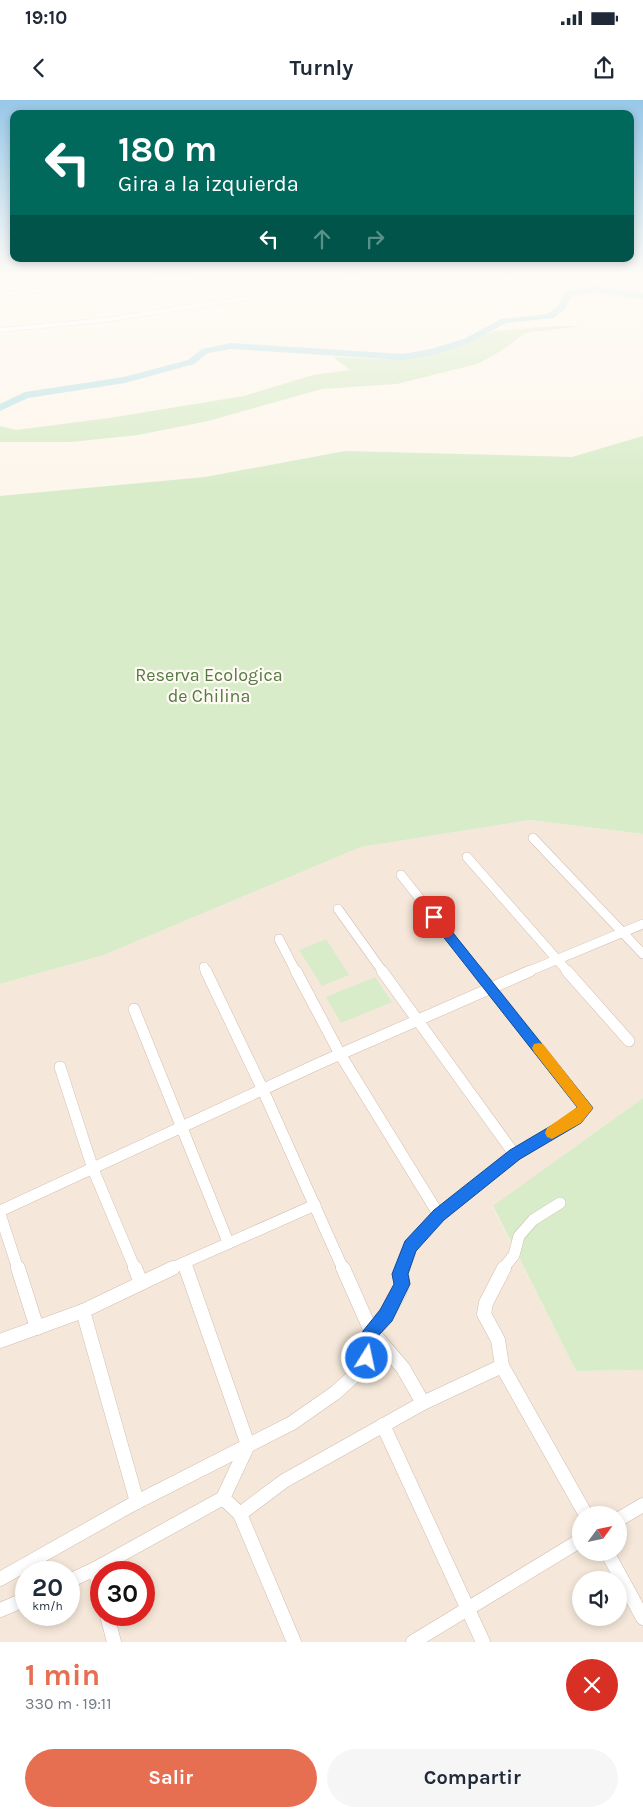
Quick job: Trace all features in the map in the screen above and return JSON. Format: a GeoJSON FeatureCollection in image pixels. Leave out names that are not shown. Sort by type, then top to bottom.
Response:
{"type":"FeatureCollection","features":[{"type":"Feature","properties":{"kind":"street"},"geometry":{"type":"LineString","coordinates":[[533,838],[643,954]]}},
{"type":"Feature","properties":{"kind":"street"},"geometry":{"type":"LineString","coordinates":[[466,857],[629,1041]]}},
{"type":"Feature","properties":{"kind":"street"},"geometry":{"type":"LineString","coordinates":[[0,1579],[137,1502],[248,1445],[270,1437],[326,1400],[356,1374],[367,1358],[371,1331],[386,1315],[402,1284],[400,1274],[410,1246],[439,1215],[515,1155],[576,1118],[586,1108],[400,875]]}},
{"type":"Feature","properties":{"kind":"street"},"geometry":{"type":"LineString","coordinates":[[338,909],[515,1155]]}},
{"type":"Feature","properties":{"kind":"street"},"geometry":{"type":"LineString","coordinates":[[37,1328],[0,1212],[262,1088],[557,958],[643,924]]}},
{"type":"Feature","properties":{"kind":"street"},"geometry":{"type":"LineString","coordinates":[[279,939],[340,1054],[439,1215]]}},
{"type":"Feature","properties":{"kind":"street"},"geometry":{"type":"LineString","coordinates":[[204,967],[262,1088],[371,1331],[403,1368],[423,1403]]}},
{"type":"Feature","properties":{"kind":"street"},"geometry":{"type":"LineString","coordinates":[[134,1010],[180,1128],[228,1242]]}},
{"type":"Feature","properties":{"kind":"street"},"geometry":{"type":"LineString","coordinates":[[60,1067],[93,1168],[141,1283]]}},
{"type":"Feature","properties":{"kind":"street"},"geometry":{"type":"LineString","coordinates":[[560,1203],[534,1220],[519,1236],[514,1255],[503,1269],[486,1303],[484,1314],[498,1340],[502,1366],[581,1506]]}},
{"type":"Feature","properties":{"kind":"street"},"geometry":{"type":"LineString","coordinates":[[0,1341],[83,1311],[184,1262],[315,1205]]}},
{"type":"Feature","properties":{"kind":"street"},"geometry":{"type":"LineString","coordinates":[[109,1561],[223,1498],[248,1445],[184,1262]]}},
{"type":"Feature","properties":{"kind":"street"},"geometry":{"type":"LineString","coordinates":[[83,1311],[137,1502]]}},
{"type":"Feature","properties":{"kind":"street"},"geometry":{"type":"LineString","coordinates":[[240,1514],[284,1481],[383,1425],[423,1403],[502,1366]]}},
{"type":"Feature","properties":{"kind":"street"},"geometry":{"type":"LineString","coordinates":[[383,1425],[483,1642]]}},
{"type":"Feature","properties":{"kind":"street"},"geometry":{"type":"LineString","coordinates":[[223,1498],[240,1514],[294,1642]]}},
{"type":"Feature","properties":{"kind":"street"},"geometry":{"type":"LineString","coordinates":[[628,1514],[643,1505]]}},
{"type":"Feature","properties":{"kind":"street"},"geometry":{"type":"LineString","coordinates":[[413,1642],[572,1545]]}},
{"type":"Feature","properties":{"kind":"street"},"geometry":{"type":"LineString","coordinates":[[612,1561],[643,1618]]}},
{"type":"Feature","properties":{"kind":"street"},"geometry":{"type":"LineString","coordinates":[[0,1610],[15,1604]]}},
{"type":"Feature","properties":{"kind":"street"},"geometry":{"type":"LineString","coordinates":[[110,1626],[114,1642]]}},
{"type":"Feature","properties":{"kind":"shaded area"},"geometry":{"type":"Polygon","coordinates":[[[530,820],[643,834],[643,1098],[493,1207],[576,1371],[643,1370],[643,1642],[0,1642],[0,984],[104,955],[361,847],[530,820]]]}},
{"type":"Feature","properties":{"kind":"green space"},"geometry":{"type":"Polygon","coordinates":[[[459,346],[508,346],[477,364],[397,384],[322,389],[208,421],[138,435],[71,442],[0,442],[0,426],[16,430],[109,418],[244,396],[313,375],[350,370],[333,357],[412,358],[459,346]]]}},
{"type":"Feature","properties":{"kind":"green space","name":"Reserva Ecologica de Chilina"},"geometry":{"type":"Polygon","coordinates":[[[643,436],[643,834],[530,820],[361,847],[104,955],[0,984],[0,496],[205,477],[345,451],[572,457],[643,436]]]}},
{"type":"Feature","properties":{"kind":"green space"},"geometry":{"type":"Polygon","coordinates":[[[326,939],[349,975],[322,986],[299,950],[326,939]]]}},
{"type":"Feature","properties":{"kind":"green space"},"geometry":{"type":"Polygon","coordinates":[[[375,977],[392,1002],[341,1023],[326,997],[375,977]]]}},
{"type":"Feature","properties":{"kind":"green space"},"geometry":{"type":"Polygon","coordinates":[[[643,1098],[643,1370],[576,1371],[493,1206],[643,1098]]]}},
{"type":"Feature","properties":{"kind":"waterway"},"geometry":{"type":"LineString","coordinates":[[0,408],[25,395],[125,380],[191,362],[205,351],[231,346],[403,357],[433,352],[452,346]]}},
{"type":"Feature","properties":{"kind":"slow traffic"},"geometry":{"type":"LineString","coordinates":[[539,1048],[586,1108],[576,1118],[552,1133]]}},
{"type":"Feature","properties":{"kind":"route"},"geometry":{"type":"LineString","coordinates":[[367,1358],[371,1331],[386,1315],[402,1284],[400,1274],[410,1246],[439,1215],[515,1155],[576,1118],[586,1108],[434,917]]}}]}
